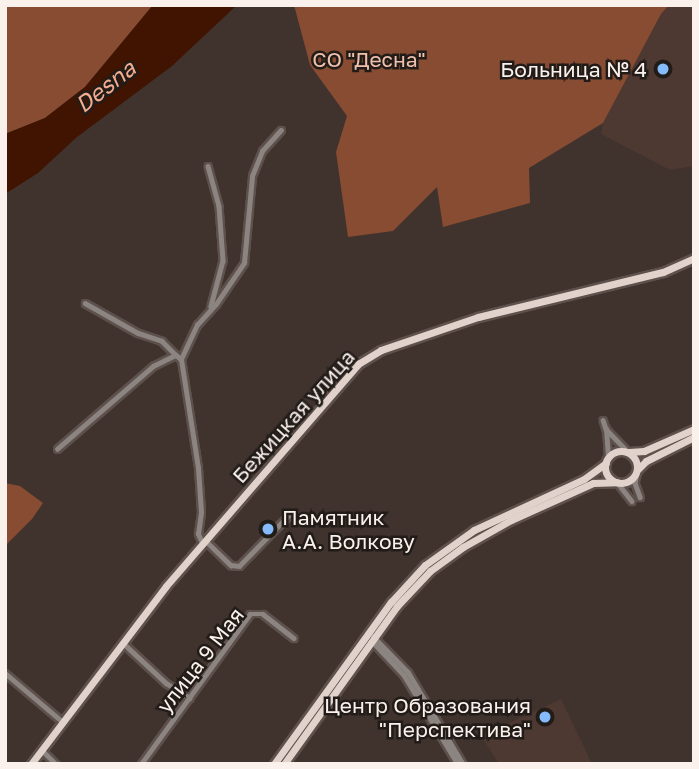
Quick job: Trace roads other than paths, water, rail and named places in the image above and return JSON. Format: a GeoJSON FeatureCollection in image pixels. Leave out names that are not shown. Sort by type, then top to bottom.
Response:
{"type":"FeatureCollection","features":[{"type":"Feature","properties":{"kind":"main road","name":"Бежицкая улица"},"geometry":{"type":"LineString","coordinates":[[31,764],[123,642],[204,542],[358,363],[381,350],[478,317],[663,272],[694,258]]}},
{"type":"Feature","properties":{"kind":"main road"},"geometry":{"type":"LineString","coordinates":[[284,764],[408,582],[459,539],[584,479],[616,451],[644,451],[694,429]]}},
{"type":"Feature","properties":{"kind":"main road"},"geometry":{"type":"LineString","coordinates":[[274,764],[370,636],[415,587],[463,547],[510,520],[593,483],[628,482],[646,461],[694,437]]}},
{"type":"Feature","properties":{"kind":"main road"},"geometry":{"type":"LineString","coordinates":[[629,452],[636,459],[638,469]]}},
{"type":"Feature","properties":{"kind":"main road"},"geometry":{"type":"LineString","coordinates":[[607,460],[609,477],[617,482]]}},
{"type":"Feature","properties":{"kind":"street"},"geometry":{"type":"LineString","coordinates":[[57,449],[153,366],[178,357],[197,325],[244,263],[252,176],[262,151],[281,130]]}},
{"type":"Feature","properties":{"kind":"street"},"geometry":{"type":"LineString","coordinates":[[208,166],[219,206],[223,261],[211,307]]}},
{"type":"Feature","properties":{"kind":"street"},"geometry":{"type":"LineString","coordinates":[[85,303],[138,333],[163,341],[178,357],[198,468],[201,512],[198,534],[204,542],[231,565],[239,566],[288,516]]}},
{"type":"Feature","properties":{"kind":"street"},"geometry":{"type":"LineString","coordinates":[[603,420],[607,460]]}},
{"type":"Feature","properties":{"kind":"street"},"geometry":{"type":"LineString","coordinates":[[606,429],[629,452]]}},
{"type":"Feature","properties":{"kind":"street"},"geometry":{"type":"LineString","coordinates":[[638,469],[635,483],[640,497]]}},
{"type":"Feature","properties":{"kind":"street"},"geometry":{"type":"LineString","coordinates":[[617,482],[632,501]]}},
{"type":"Feature","properties":{"kind":"street","name":"улица 9 Мая"},"geometry":{"type":"LineString","coordinates":[[141,764],[250,614],[263,614],[294,638]]}},
{"type":"Feature","properties":{"kind":"street"},"geometry":{"type":"LineString","coordinates":[[370,636],[404,675],[458,764]]}},
{"type":"Feature","properties":{"kind":"street"},"geometry":{"type":"LineString","coordinates":[[370,636],[408,672],[463,764]]}},
{"type":"Feature","properties":{"kind":"street"},"geometry":{"type":"LineString","coordinates":[[123,642],[166,683],[190,698]]}},
{"type":"Feature","properties":{"kind":"street"},"geometry":{"type":"LineString","coordinates":[[5,673],[64,723]]}},
{"type":"Feature","properties":{"kind":"street"},"geometry":{"type":"LineString","coordinates":[[42,750],[56,764]]}},
{"type":"Feature","properties":{"kind":"water","name":"Desna"},"geometry":{"type":"Polygon","coordinates":[[[153,5],[237,5],[172,66],[77,137],[38,173],[5,194],[5,134],[45,118],[85,87],[153,5]]]}},
{"type":"Feature","properties":{"kind":"place","name":"Больница № 4"},"geometry":{"type":"Point","coordinates":[663,69]}},
{"type":"Feature","properties":{"kind":"place","name":"Памятник А.А. Волкову"},"geometry":{"type":"Point","coordinates":[268,529]}},
{"type":"Feature","properties":{"kind":"place","name":"Центр Образования \"Перспектива\""},"geometry":{"type":"Point","coordinates":[545,717]}},
{"type":"Feature","properties":{"kind":"park label","name":"СО \"Десна\""},"geometry":{"type":"Point","coordinates":[369,59]}}]}
